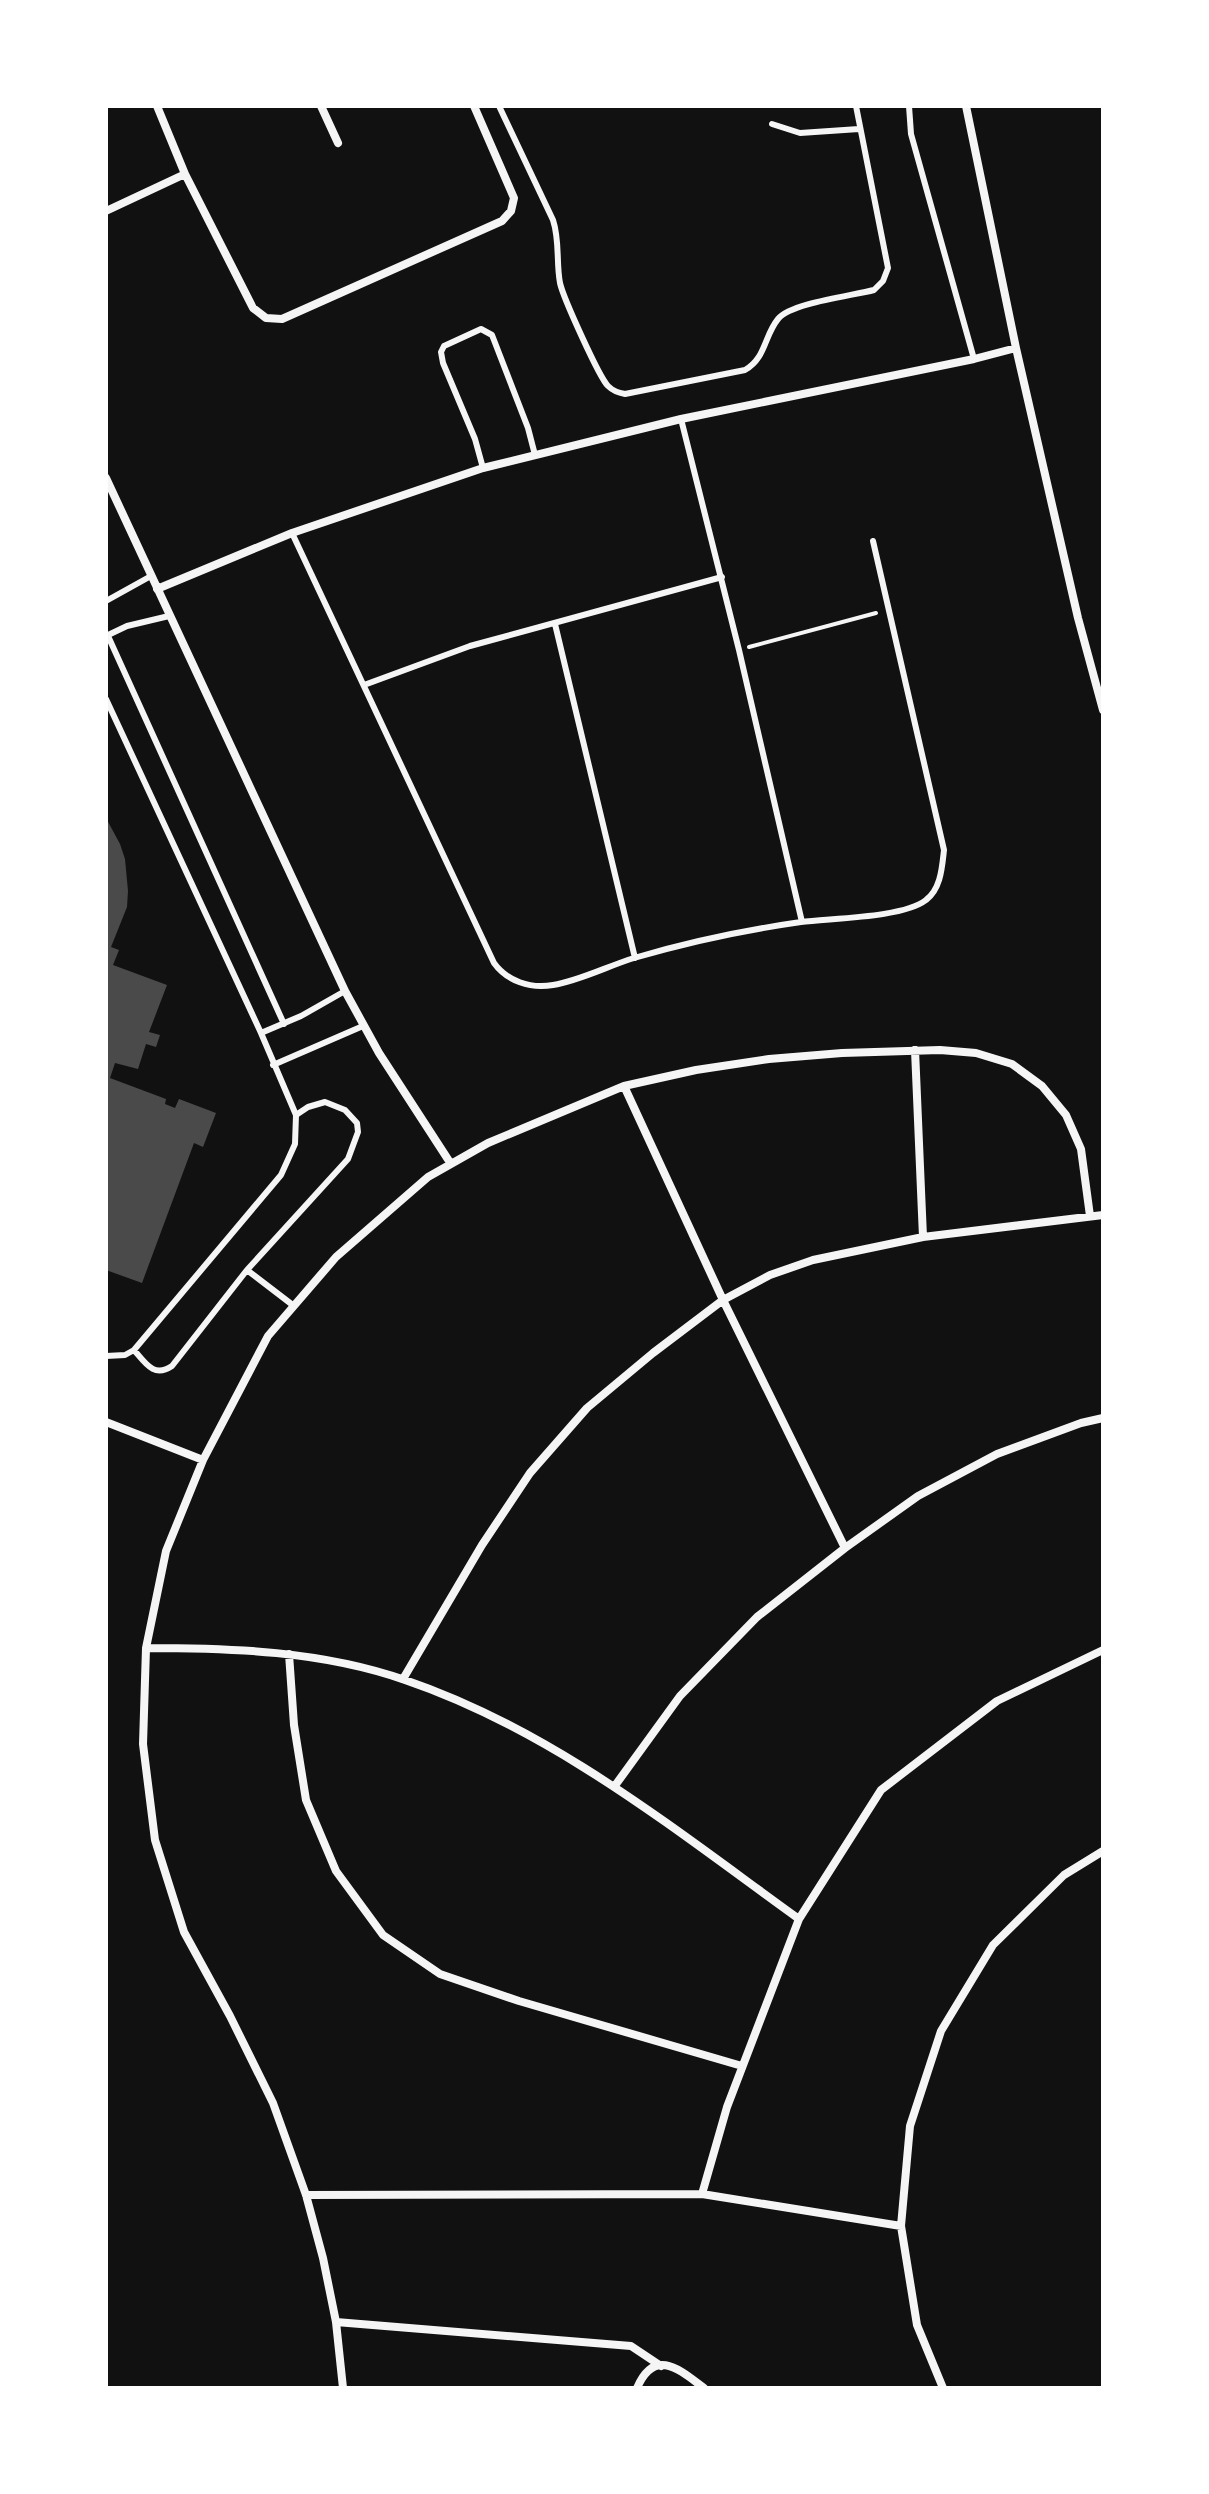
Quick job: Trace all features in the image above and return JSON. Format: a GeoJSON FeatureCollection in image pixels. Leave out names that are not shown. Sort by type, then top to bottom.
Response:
{"type":"FeatureCollection","features":[{"type":"Feature","properties":{"kind":"street"},"geometry":{"type":"LineString","coordinates":[[157,106],[185,174],[253,308],[266,318],[282,319],[502,221],[511,211],[514,198],[474,106]]}},
{"type":"Feature","properties":{"kind":"street"},"geometry":{"type":"LineString","coordinates":[[321,106],[338,143]]}},
{"type":"Feature","properties":{"kind":"street"},"geometry":{"type":"LineString","coordinates":[[966,106],[972,147],[1016,348],[1078,618],[1103,710]]}},
{"type":"Feature","properties":{"kind":"street"},"geometry":{"type":"LineString","coordinates":[[106,211],[185,174]]}},
{"type":"Feature","properties":{"kind":"street"},"geometry":{"type":"LineString","coordinates":[[157,589],[292,533],[483,468],[681,419],[1016,348]]}},
{"type":"Feature","properties":{"kind":"street"},"geometry":{"type":"LineString","coordinates":[[106,478],[345,991],[363,1026],[451,1164]]}},
{"type":"Feature","properties":{"kind":"street"},"geometry":{"type":"LineString","coordinates":[[915,1050],[923,1237]]}},
{"type":"Feature","properties":{"kind":"street"},"geometry":{"type":"LineString","coordinates":[[343,2388],[336,2322],[306,2195],[273,2103],[184,1932],[155,1840],[143,1744],[146,1648],[166,1551],[203,1460],[268,1336],[336,1257],[428,1177],[488,1143],[624,1086],[696,1070],[769,1059],[915,1050],[976,1053],[1012,1064],[1042,1086],[1066,1115],[1081,1149],[1090,1216]]}},
{"type":"Feature","properties":{"kind":"street"},"geometry":{"type":"LineString","coordinates":[[624,1086],[723,1300],[845,1548]]}},
{"type":"Feature","properties":{"kind":"street"},"geometry":{"type":"LineString","coordinates":[[403,1679],[482,1545],[530,1473],[587,1408],[723,1300],[770,1275],[813,1260],[923,1237],[1103,1215]]}},
{"type":"Feature","properties":{"kind":"street"},"geometry":{"type":"LineString","coordinates":[[614,1787],[680,1696],[757,1617],[845,1548],[918,1496],[997,1454],[1103,1418]]}},
{"type":"Feature","properties":{"kind":"street"},"geometry":{"type":"LineString","coordinates":[[106,1422],[203,1460]]}},
{"type":"Feature","properties":{"kind":"street"},"geometry":{"type":"LineString","coordinates":[[146,1648],[220,1648],[289,1654],[346,1664],[403,1679],[479,1709],[551,1746],[614,1787],[799,1919]]}},
{"type":"Feature","properties":{"kind":"street"},"geometry":{"type":"LineString","coordinates":[[702,2194],[727,2107],[799,1919],[881,1790],[997,1701],[1103,1650]]}},
{"type":"Feature","properties":{"kind":"street"},"geometry":{"type":"LineString","coordinates":[[289,1654],[294,1725],[306,1800],[336,1871],[383,1935],[440,1974],[519,2001],[742,2066]]}},
{"type":"Feature","properties":{"kind":"street"},"geometry":{"type":"LineString","coordinates":[[943,2388],[917,2325],[901,2226],[910,2126],[941,2031],[993,1945],[1064,1875],[1103,1851]]}},
{"type":"Feature","properties":{"kind":"street"},"geometry":{"type":"LineString","coordinates":[[306,2195],[702,2194],[901,2226]]}},
{"type":"Feature","properties":{"kind":"street"},"geometry":{"type":"LineString","coordinates":[[336,2322],[631,2346],[661,2366]]}},
{"type":"Feature","properties":{"kind":"street"},"geometry":{"type":"LineString","coordinates":[[637,2388],[646,2373],[661,2366],[677,2367],[704,2388]]}},
{"type":"Feature","properties":{"kind":"lane"},"geometry":{"type":"LineString","coordinates":[[499,106],[553,220],[560,283],[567,303],[603,379],[616,392],[625,394],[745,370],[759,360],[775,324],[790,309],[874,290],[883,281],[888,268],[856,106]]}},
{"type":"Feature","properties":{"kind":"lane"},"geometry":{"type":"LineString","coordinates":[[909,106],[911,134],[974,359]]}},
{"type":"Feature","properties":{"kind":"lane"},"geometry":{"type":"LineString","coordinates":[[772,124],[800,133],[859,129]]}},
{"type":"Feature","properties":{"kind":"lane"},"geometry":{"type":"LineString","coordinates":[[483,468],[441,352],[444,346],[481,329],[492,335],[528,428],[535,455]]}},
{"type":"Feature","properties":{"kind":"lane"},"geometry":{"type":"LineString","coordinates":[[681,419],[722,577],[802,922]]}},
{"type":"Feature","properties":{"kind":"lane"},"geometry":{"type":"LineString","coordinates":[[292,533],[494,963],[501,973],[512,980],[533,986],[553,985],[635,958],[751,931],[907,909],[927,900],[942,872],[944,850],[873,541]]}},
{"type":"Feature","properties":{"kind":"lane"},"geometry":{"type":"LineString","coordinates":[[106,601],[151,576]]}},
{"type":"Feature","properties":{"kind":"lane"},"geometry":{"type":"LineString","coordinates":[[364,685],[470,646],[722,577]]}},
{"type":"Feature","properties":{"kind":"lane"},"geometry":{"type":"LineString","coordinates":[[169,616],[127,626],[107,636],[284,1024]]}},
{"type":"Feature","properties":{"kind":"lane"},"geometry":{"type":"LineString","coordinates":[[555,624],[635,958]]}},
{"type":"Feature","properties":{"kind":"lane"},"geometry":{"type":"LineString","coordinates":[[106,699],[296,1115],[295,1144],[281,1175],[134,1350],[125,1355],[106,1356]]}},
{"type":"Feature","properties":{"kind":"lane"},"geometry":{"type":"LineString","coordinates":[[261,1033],[345,991]]}},
{"type":"Feature","properties":{"kind":"lane"},"geometry":{"type":"LineString","coordinates":[[273,1065],[363,1026]]}},
{"type":"Feature","properties":{"kind":"lane"},"geometry":{"type":"LineString","coordinates":[[134,1350],[156,1372],[172,1366],[247,1270],[348,1159],[358,1132],[357,1123],[345,1110],[325,1102],[296,1115]]}},
{"type":"Feature","properties":{"kind":"lane"},"geometry":{"type":"LineString","coordinates":[[247,1270],[294,1306]]}},
{"type":"Feature","properties":{"kind":"path"},"geometry":{"type":"LineString","coordinates":[[739,650],[889,610]]}},
{"type":"Feature","properties":{"kind":"building"},"geometry":{"type":"Polygon","coordinates":[[[106,818],[125,859],[128,891],[127,907],[111,947],[119,950],[113,965],[167,985],[149,1032],[160,1035],[156,1047],[146,1044],[138,1069],[115,1063],[110,1078],[166,1099],[165,1104],[175,1108],[179,1099],[216,1113],[203,1147],[194,1143],[142,1283],[106,1270],[106,818]]]}}]}
